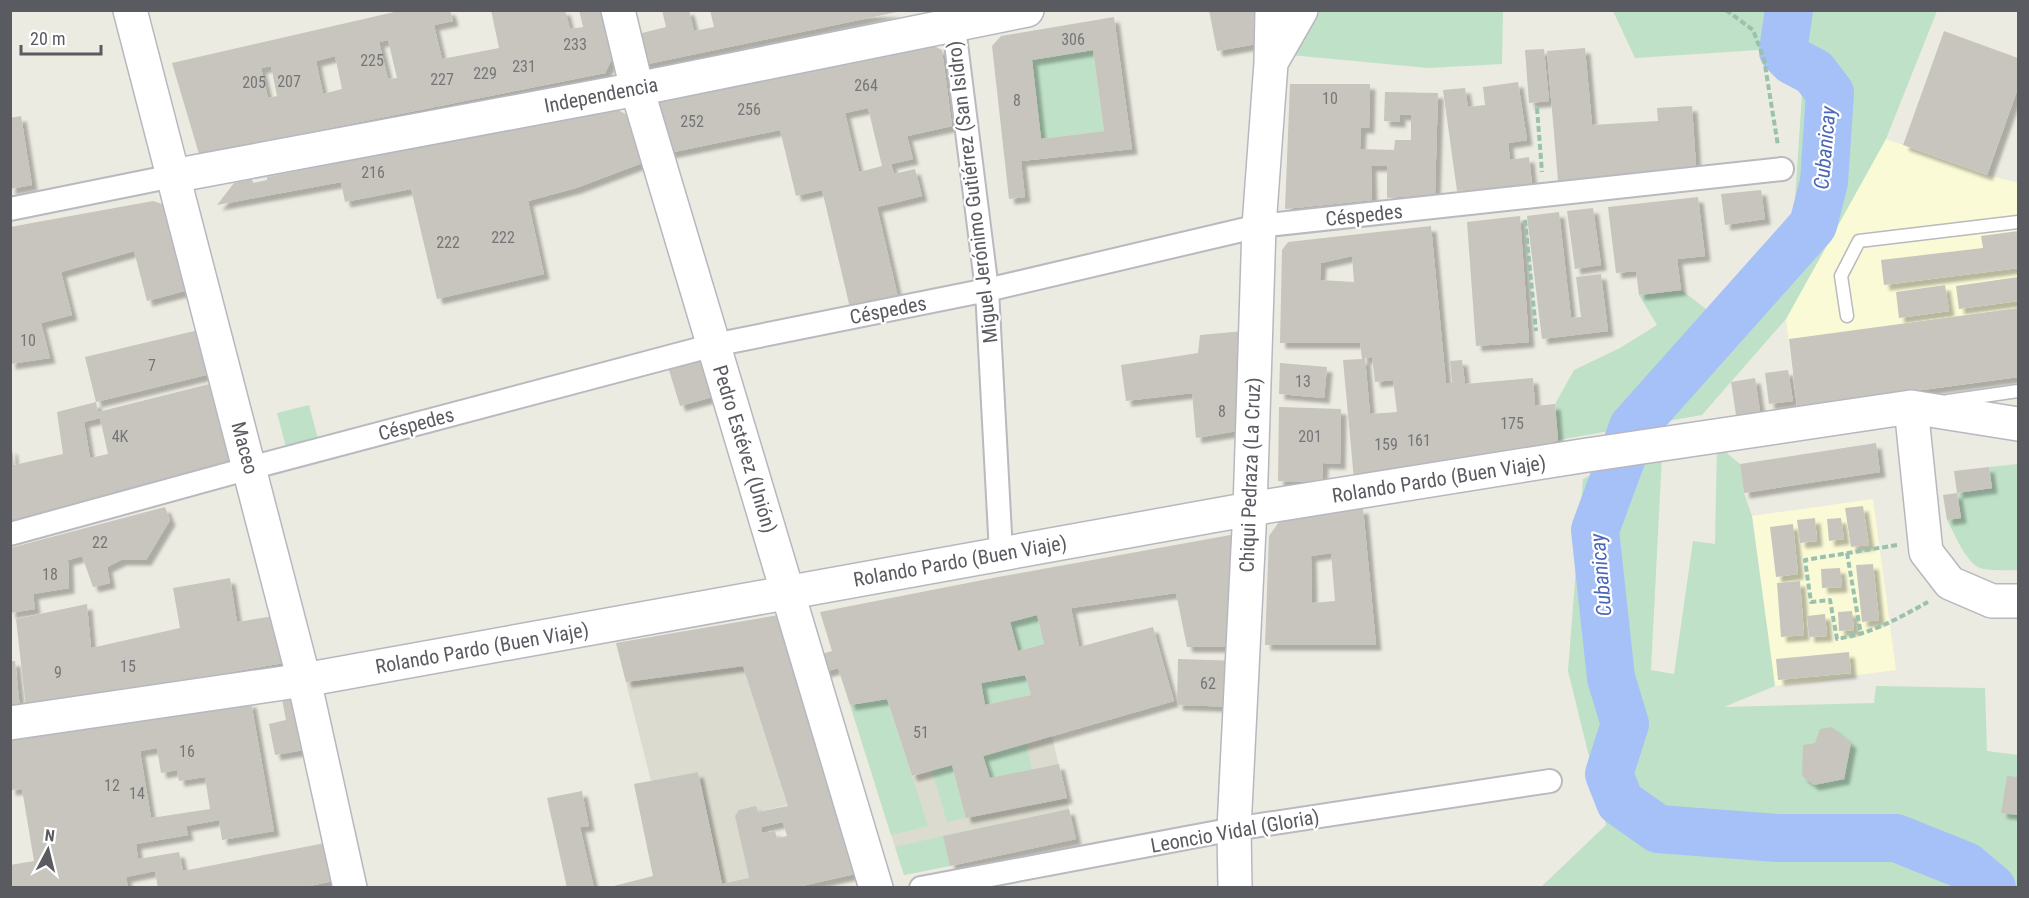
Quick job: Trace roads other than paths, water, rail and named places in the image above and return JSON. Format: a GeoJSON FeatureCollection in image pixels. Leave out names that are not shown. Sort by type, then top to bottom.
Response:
{"type":"FeatureCollection","features":[{"type":"Feature","properties":{"kind":"main road","name":"Maceo"},"geometry":{"type":"LineString","coordinates":[[130,10],[304,680],[350,888]]}},
{"type":"Feature","properties":{"kind":"main road","name":"Pedro Estévez (Unión)"},"geometry":{"type":"LineString","coordinates":[[618,10],[637,89],[876,888]]}},
{"type":"Feature","properties":{"kind":"main road","name":"Independencia"},"geometry":{"type":"LineString","coordinates":[[174,176],[637,89],[952,18],[1028,10]]}},
{"type":"Feature","properties":{"kind":"main road","name":"Chiqui Pedraza (La Cruz)"},"geometry":{"type":"LineString","coordinates":[[1234,888],[1234,829],[1250,509],[1259,226],[1271,63],[1272,10]]}},
{"type":"Feature","properties":{"kind":"main road","name":"Chiqui Pedraza (La Cruz)"},"geometry":{"type":"LineString","coordinates":[[1271,63],[1301,10]]}},
{"type":"Feature","properties":{"kind":"main road","name":"Rolando Pardo (Buen Viaje)"},"geometry":{"type":"LineString","coordinates":[[10,723],[304,680],[1250,509],[1581,456],[1911,407],[2019,424]]}},
{"type":"Feature","properties":{"kind":"main road"},"geometry":{"type":"LineString","coordinates":[[1911,407],[1926,552],[1950,583],[1992,601],[2019,600]]}},
{"type":"Feature","properties":{"kind":"street","name":"Miguel Jerónimo Gutiérrez (San Isidro)"},"geometry":{"type":"LineString","coordinates":[[952,18],[987,290],[1001,553]]}},
{"type":"Feature","properties":{"kind":"street","name":"Céspedes"},"geometry":{"type":"LineString","coordinates":[[10,534],[714,345],[987,290],[1259,226],[1782,169]]}},
{"type":"Feature","properties":{"kind":"street"},"geometry":{"type":"LineString","coordinates":[[10,209],[174,176]]}},
{"type":"Feature","properties":{"kind":"street","name":"Leoncio Vidal (Gloria)"},"geometry":{"type":"LineString","coordinates":[[921,888],[1234,829],[1550,781]]}},
{"type":"Feature","properties":{"kind":"lane"},"geometry":{"type":"LineString","coordinates":[[1847,316],[1841,276],[1859,241],[2019,222]]}},
{"type":"Feature","properties":{"kind":"lane"},"geometry":{"type":"LineString","coordinates":[[1911,407],[2019,391]]}},
{"type":"Feature","properties":{"kind":"waterway","name":"Cubanicay"},"geometry":{"type":"LineString","coordinates":[[1789,10],[1783,51],[1793,61],[1814,72],[1830,93],[1824,182],[1813,225],[1633,427],[1595,530],[1611,678],[1625,724],[1609,774],[1620,802],[1658,829],[1777,838],[1896,838],[1966,866],[1992,888]]}}]}
